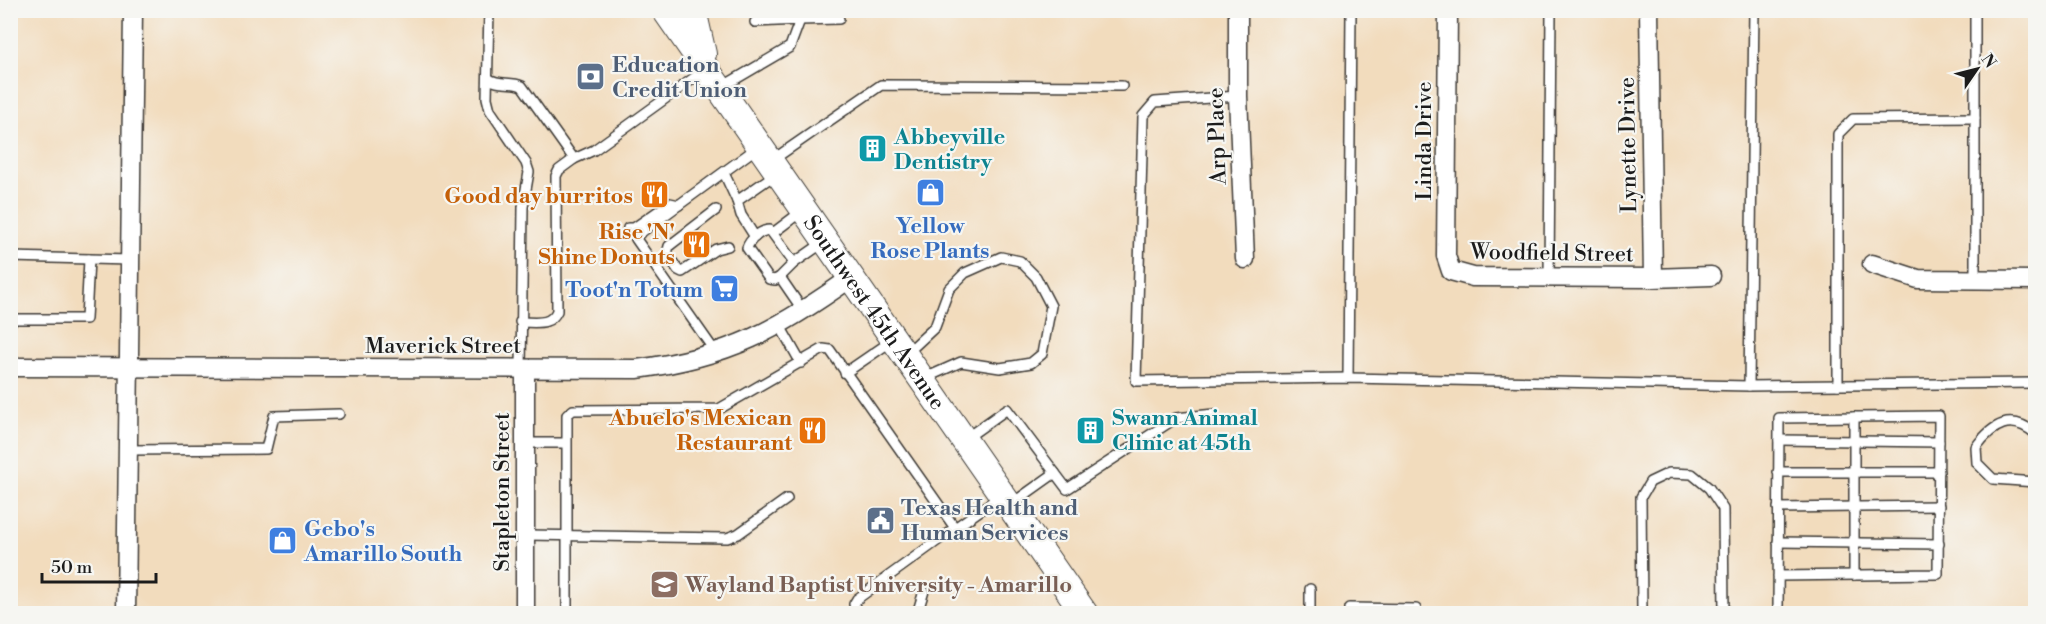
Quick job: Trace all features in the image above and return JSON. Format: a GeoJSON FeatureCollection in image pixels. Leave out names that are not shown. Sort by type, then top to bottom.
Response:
{"type":"FeatureCollection","features":[{"type":"Feature","properties":{"kind":"main road","name":"Southwest 45th Avenue"},"geometry":{"type":"LineString","coordinates":[[665,10],[965,439],[1079,609]]}},
{"type":"Feature","properties":{"kind":"main road"},"geometry":{"type":"LineString","coordinates":[[693,10],[713,78]]}},
{"type":"Feature","properties":{"kind":"street"},"geometry":{"type":"LineString","coordinates":[[126,614],[133,10]]}},
{"type":"Feature","properties":{"kind":"street","name":"Arp Place"},"geometry":{"type":"LineString","coordinates":[[1238,10],[1238,96],[1245,259]]}},
{"type":"Feature","properties":{"kind":"street","name":"Linda Drive"},"geometry":{"type":"LineString","coordinates":[[1448,10],[1446,256],[1450,271]]}},
{"type":"Feature","properties":{"kind":"street","name":"Lynette Drive"},"geometry":{"type":"LineString","coordinates":[[1649,10],[1653,278]]}},
{"type":"Feature","properties":{"kind":"street"},"geometry":{"type":"LineString","coordinates":[[1872,264],[1918,279],[2036,280]]}},
{"type":"Feature","properties":{"kind":"street","name":"Woodfield Street"},"geometry":{"type":"LineString","coordinates":[[1450,271],[1473,277],[1711,276]]}},
{"type":"Feature","properties":{"kind":"street","name":"Maverick Street"},"geometry":{"type":"LineString","coordinates":[[10,367],[637,369],[717,354],[780,326],[804,312],[852,277]]}},
{"type":"Feature","properties":{"kind":"street","name":"Stapleton Street"},"geometry":{"type":"LineString","coordinates":[[523,370],[525,614]]}},
{"type":"Feature","properties":{"kind":"lane"},"geometry":{"type":"LineString","coordinates":[[489,10],[490,110],[526,163],[529,172],[523,207],[520,322],[523,370]]}},
{"type":"Feature","properties":{"kind":"lane"},"geometry":{"type":"LineString","coordinates":[[1348,378],[1352,10]]}},
{"type":"Feature","properties":{"kind":"lane"},"geometry":{"type":"LineString","coordinates":[[1549,278],[1551,10]]}},
{"type":"Feature","properties":{"kind":"lane"},"geometry":{"type":"LineString","coordinates":[[1749,386],[1754,10]]}},
{"type":"Feature","properties":{"kind":"lane"},"geometry":{"type":"LineString","coordinates":[[1975,10],[1975,279]]}},
{"type":"Feature","properties":{"kind":"lane"},"geometry":{"type":"LineString","coordinates":[[755,22],[839,19]]}},
{"type":"Feature","properties":{"kind":"lane"},"geometry":{"type":"LineString","coordinates":[[520,322],[547,322],[554,318],[557,310],[555,176],[559,170],[713,78],[790,47],[800,20]]}},
{"type":"Feature","properties":{"kind":"lane"},"geometry":{"type":"LineString","coordinates":[[488,78],[494,83],[522,86],[574,159]]}},
{"type":"Feature","properties":{"kind":"lane"},"geometry":{"type":"LineString","coordinates":[[737,201],[770,160],[881,85],[1122,86]]}},
{"type":"Feature","properties":{"kind":"lane"},"geometry":{"type":"LineString","coordinates":[[1238,96],[1155,102],[1143,116],[1136,381],[1348,378],[1749,386],[2036,383]]}},
{"type":"Feature","properties":{"kind":"lane"},"geometry":{"type":"LineString","coordinates":[[1838,385],[1839,134],[1853,119],[1975,118]]}},
{"type":"Feature","properties":{"kind":"lane"},"geometry":{"type":"LineString","coordinates":[[717,354],[636,239],[639,234],[724,172],[770,160]]}},
{"type":"Feature","properties":{"kind":"lane"},"geometry":{"type":"LineString","coordinates":[[724,172],[741,215],[755,237]]}},
{"type":"Feature","properties":{"kind":"lane"},"geometry":{"type":"LineString","coordinates":[[628,228],[634,228],[670,203],[679,206]]}},
{"type":"Feature","properties":{"kind":"lane"},"geometry":{"type":"LineString","coordinates":[[774,238],[805,209]]}},
{"type":"Feature","properties":{"kind":"lane"},"geometry":{"type":"LineString","coordinates":[[716,210],[669,246],[667,254],[682,272],[716,249],[728,246]]}},
{"type":"Feature","properties":{"kind":"lane"},"geometry":{"type":"LineString","coordinates":[[794,263],[784,254],[766,230],[755,237],[747,248],[756,253],[766,267],[769,279],[775,280],[794,263],[827,241]]}},
{"type":"Feature","properties":{"kind":"lane"},"geometry":{"type":"LineString","coordinates":[[10,257],[130,260]]}},
{"type":"Feature","properties":{"kind":"lane"},"geometry":{"type":"LineString","coordinates":[[845,372],[935,327],[949,289],[965,273],[1001,257],[1020,261],[1036,277],[1051,306],[1042,354],[1031,363],[1000,368],[961,362],[923,379]]}},
{"type":"Feature","properties":{"kind":"lane"},"geometry":{"type":"LineString","coordinates":[[10,319],[86,320],[89,259]]}},
{"type":"Feature","properties":{"kind":"lane"},"geometry":{"type":"LineString","coordinates":[[780,277],[804,312]]}},
{"type":"Feature","properties":{"kind":"lane"},"geometry":{"type":"LineString","coordinates":[[780,326],[801,363]]}},
{"type":"Feature","properties":{"kind":"lane"},"geometry":{"type":"LineString","coordinates":[[567,614],[567,415],[573,410],[719,410],[823,349],[830,350],[955,528]]}},
{"type":"Feature","properties":{"kind":"lane"},"geometry":{"type":"LineString","coordinates":[[965,439],[1007,409],[1067,489],[1176,418],[1214,414]]}},
{"type":"Feature","properties":{"kind":"lane"},"geometry":{"type":"LineString","coordinates":[[128,450],[266,449],[274,416],[339,414]]}},
{"type":"Feature","properties":{"kind":"lane"},"geometry":{"type":"LineString","coordinates":[[1778,576],[1938,574],[1939,416],[1779,418],[1778,508],[1778,542],[1778,576],[1778,614]]}},
{"type":"Feature","properties":{"kind":"lane"},"geometry":{"type":"LineString","coordinates":[[1854,417],[1854,575]]}},
{"type":"Feature","properties":{"kind":"lane"},"geometry":{"type":"LineString","coordinates":[[2036,434],[2023,424],[2002,423],[1987,432],[1976,447],[1977,463],[1993,480],[2036,482]]}},
{"type":"Feature","properties":{"kind":"lane"},"geometry":{"type":"LineString","coordinates":[[1779,440],[1939,442]]}},
{"type":"Feature","properties":{"kind":"lane"},"geometry":{"type":"LineString","coordinates":[[525,443],[566,443]]}},
{"type":"Feature","properties":{"kind":"lane"},"geometry":{"type":"LineString","coordinates":[[1779,472],[1939,472]]}},
{"type":"Feature","properties":{"kind":"lane"},"geometry":{"type":"LineString","coordinates":[[856,614],[854,604],[857,599],[955,528],[1055,473]]}},
{"type":"Feature","properties":{"kind":"lane"},"geometry":{"type":"LineString","coordinates":[[1642,614],[1641,497],[1650,482],[1669,473],[1692,474],[1709,488],[1723,509],[1724,614]]}},
{"type":"Feature","properties":{"kind":"lane"},"geometry":{"type":"LineString","coordinates":[[526,535],[727,538],[738,534],[788,499]]}},
{"type":"Feature","properties":{"kind":"lane"},"geometry":{"type":"LineString","coordinates":[[1778,508],[1939,506]]}},
{"type":"Feature","properties":{"kind":"lane"},"geometry":{"type":"LineString","coordinates":[[1778,542],[1939,544]]}},
{"type":"Feature","properties":{"kind":"lane"},"geometry":{"type":"LineString","coordinates":[[1310,589],[1311,614]]}},
{"type":"Feature","properties":{"kind":"lane"},"geometry":{"type":"LineString","coordinates":[[917,614],[924,591]]}},
{"type":"Feature","properties":{"kind":"lane"},"geometry":{"type":"LineString","coordinates":[[1349,614],[1349,608],[1416,609],[1416,614]]}},
{"type":"Feature","properties":{"kind":"place","name":"Education Credit Union"},"geometry":{"type":"Point","coordinates":[591,77]}},
{"type":"Feature","properties":{"kind":"place","name":"Abbeyville Dentistry"},"geometry":{"type":"Point","coordinates":[873,149]}},
{"type":"Feature","properties":{"kind":"place","name":"Yellow Rose Plants"},"geometry":{"type":"Point","coordinates":[930,193]}},
{"type":"Feature","properties":{"kind":"place","name":"Good day burritos"},"geometry":{"type":"Point","coordinates":[654,195]}},
{"type":"Feature","properties":{"kind":"place","name":"Rise 'N' Shine Donuts"},"geometry":{"type":"Point","coordinates":[696,244]}},
{"type":"Feature","properties":{"kind":"place","name":"Toot'n Totum"},"geometry":{"type":"Point","coordinates":[724,289]}},
{"type":"Feature","properties":{"kind":"place","name":"Abuelo's Mexican Restaurant"},"geometry":{"type":"Point","coordinates":[813,430]}},
{"type":"Feature","properties":{"kind":"place","name":"Swann Animal Clinic at 45th"},"geometry":{"type":"Point","coordinates":[1091,430]}},
{"type":"Feature","properties":{"kind":"place","name":"Texas Health and Human Services"},"geometry":{"type":"Point","coordinates":[880,520]}},
{"type":"Feature","properties":{"kind":"place","name":"Gebo's Amarillo South"},"geometry":{"type":"Point","coordinates":[283,541]}},
{"type":"Feature","properties":{"kind":"place","name":"Wayland Baptist University - Amarillo"},"geometry":{"type":"Point","coordinates":[664,584]}}]}
